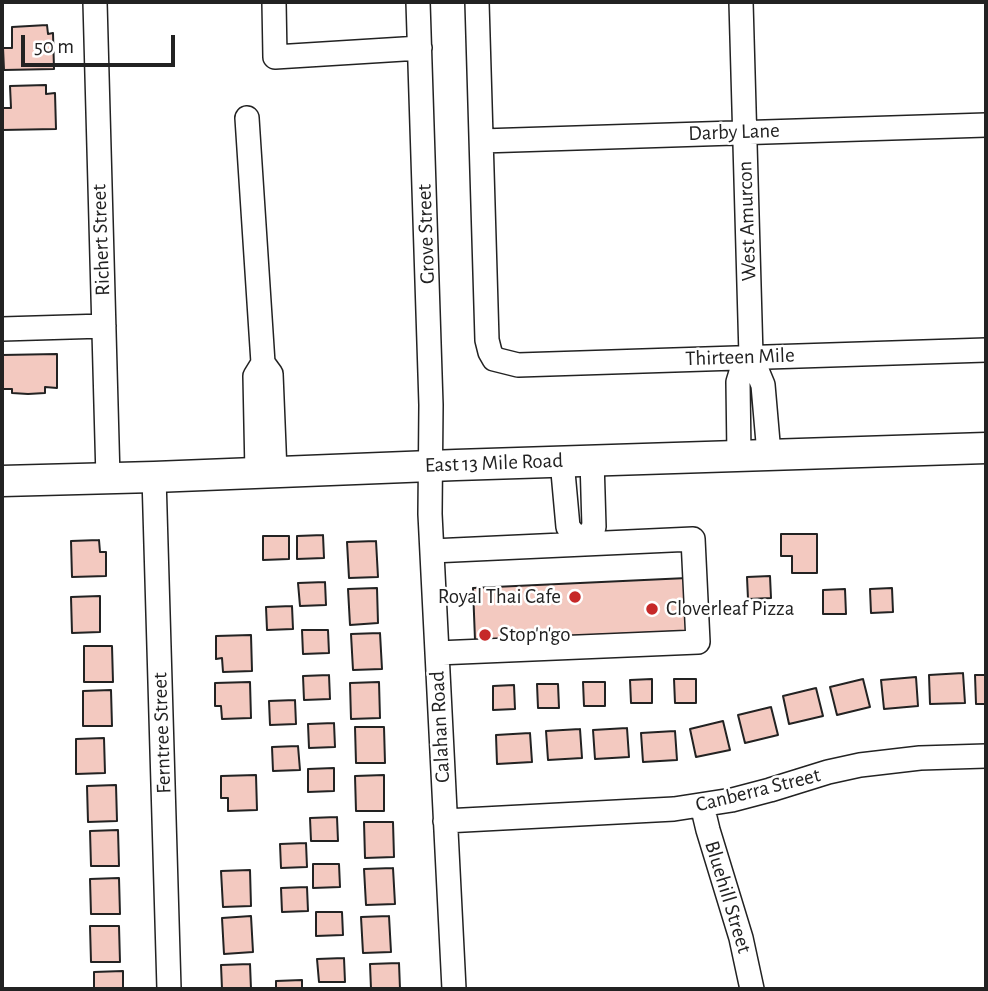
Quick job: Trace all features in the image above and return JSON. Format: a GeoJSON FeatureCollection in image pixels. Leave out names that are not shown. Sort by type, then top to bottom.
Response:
{"type":"FeatureCollection","features":[{"type":"Feature","properties":{"kind":"main road","name":"East 13 Mile Road"},"geometry":{"type":"LineString","coordinates":[[2,481],[986,448]]}},
{"type":"Feature","properties":{"kind":"street","name":"Richert Street"},"geometry":{"type":"LineString","coordinates":[[95,2],[108,478]]}},
{"type":"Feature","properties":{"kind":"street"},"geometry":{"type":"LineString","coordinates":[[274,2],[275,57],[420,48]]}},
{"type":"Feature","properties":{"kind":"street","name":"Grove Street"},"geometry":{"type":"LineString","coordinates":[[418,2],[431,405],[429,466]]}},
{"type":"Feature","properties":{"kind":"street"},"geometry":{"type":"LineString","coordinates":[[477,2],[482,141]]}},
{"type":"Feature","properties":{"kind":"street","name":"West Amurcon"},"geometry":{"type":"LineString","coordinates":[[741,2],[751,356],[763,386],[769,454]]}},
{"type":"Feature","properties":{"kind":"street"},"geometry":{"type":"LineString","coordinates":[[247,118],[262,363],[255,376],[266,472]]}},
{"type":"Feature","properties":{"kind":"street","name":"Darby Lane"},"geometry":{"type":"LineString","coordinates":[[482,141],[986,125]]}},
{"type":"Feature","properties":{"kind":"street","name":"Thirteen Mile"},"geometry":{"type":"LineString","coordinates":[[482,141],[487,340],[489,352],[494,359],[518,365],[986,349]]}},
{"type":"Feature","properties":{"kind":"street"},"geometry":{"type":"LineString","coordinates":[[2,330],[104,326]]}},
{"type":"Feature","properties":{"kind":"street","name":"West Amurcon"},"geometry":{"type":"LineString","coordinates":[[739,455],[737,382],[751,356]]}},
{"type":"Feature","properties":{"kind":"street"},"geometry":{"type":"LineString","coordinates":[[582,544],[594,527],[592,460]]}},
{"type":"Feature","properties":{"kind":"street"},"geometry":{"type":"LineString","coordinates":[[562,461],[568,527],[582,544]]}},
{"type":"Feature","properties":{"kind":"street","name":"Calahan Road"},"geometry":{"type":"LineString","coordinates":[[429,466],[454,989]]}},
{"type":"Feature","properties":{"kind":"street","name":"Ferntree Street"},"geometry":{"type":"LineString","coordinates":[[154,477],[169,989]]}},
{"type":"Feature","properties":{"kind":"street"},"geometry":{"type":"LineString","coordinates":[[432,551],[694,538],[698,642],[437,653]]}},
{"type":"Feature","properties":{"kind":"street","name":"Canberra Street"},"geometry":{"type":"LineString","coordinates":[[445,821],[651,811],[702,805],[770,790],[860,765],[920,758],[986,756]]}},
{"type":"Feature","properties":{"kind":"street","name":"Bluehill Street"},"geometry":{"type":"LineString","coordinates":[[702,805],[741,937],[752,989]]}},
{"type":"Feature","properties":{"kind":"building"},"geometry":{"type":"Polygon","coordinates":[[[47,25],[48,34],[53,33],[54,69],[4,70],[3,48],[12,48],[12,27],[47,25]]]}},
{"type":"Feature","properties":{"kind":"building"},"geometry":{"type":"Polygon","coordinates":[[[46,85],[46,94],[55,93],[56,129],[2,130],[2,108],[11,108],[10,86],[46,85]]]}},
{"type":"Feature","properties":{"kind":"building"},"geometry":{"type":"Polygon","coordinates":[[[57,354],[57,388],[45,387],[45,393],[28,394],[2,389],[2,355],[57,354]]]}},
{"type":"Feature","properties":{"kind":"building"},"geometry":{"type":"Polygon","coordinates":[[[781,534],[817,534],[817,573],[792,573],[792,556],[781,556],[781,534]]]}},
{"type":"Feature","properties":{"kind":"building"},"geometry":{"type":"Polygon","coordinates":[[[323,535],[324,558],[297,559],[297,536],[323,535]]]}},
{"type":"Feature","properties":{"kind":"building"},"geometry":{"type":"Polygon","coordinates":[[[263,536],[289,536],[289,559],[263,560],[263,536]]]}},
{"type":"Feature","properties":{"kind":"building"},"geometry":{"type":"Polygon","coordinates":[[[99,540],[100,552],[106,552],[106,576],[72,577],[71,541],[99,540]]]}},
{"type":"Feature","properties":{"kind":"building"},"geometry":{"type":"Polygon","coordinates":[[[376,541],[378,577],[349,578],[347,542],[376,541]]]}},
{"type":"Feature","properties":{"kind":"building"},"geometry":{"type":"Polygon","coordinates":[[[770,576],[771,598],[748,599],[747,577],[770,576]]]}},
{"type":"Feature","properties":{"kind":"building"},"geometry":{"type":"Polygon","coordinates":[[[687,578],[689,631],[475,640],[473,588],[687,578]]]}},
{"type":"Feature","properties":{"kind":"building"},"geometry":{"type":"Polygon","coordinates":[[[325,582],[326,605],[300,606],[298,583],[325,582]]]}},
{"type":"Feature","properties":{"kind":"building"},"geometry":{"type":"Polygon","coordinates":[[[377,588],[378,623],[350,625],[348,589],[377,588]]]}},
{"type":"Feature","properties":{"kind":"building"},"geometry":{"type":"Polygon","coordinates":[[[892,588],[893,612],[871,613],[870,589],[892,588]]]}},
{"type":"Feature","properties":{"kind":"building"},"geometry":{"type":"Polygon","coordinates":[[[845,589],[846,614],[823,614],[823,590],[845,589]]]}},
{"type":"Feature","properties":{"kind":"building"},"geometry":{"type":"Polygon","coordinates":[[[100,596],[100,632],[72,633],[71,597],[100,596]]]}},
{"type":"Feature","properties":{"kind":"building"},"geometry":{"type":"Polygon","coordinates":[[[292,606],[293,629],[267,630],[266,607],[292,606]]]}},
{"type":"Feature","properties":{"kind":"building"},"geometry":{"type":"Polygon","coordinates":[[[302,630],[328,630],[329,653],[303,654],[302,630]]]}},
{"type":"Feature","properties":{"kind":"building"},"geometry":{"type":"Polygon","coordinates":[[[380,633],[382,669],[353,670],[351,634],[380,633]]]}},
{"type":"Feature","properties":{"kind":"building"},"geometry":{"type":"Polygon","coordinates":[[[251,635],[252,671],[223,672],[222,658],[216,659],[216,636],[251,635]]]}},
{"type":"Feature","properties":{"kind":"building"},"geometry":{"type":"Polygon","coordinates":[[[84,646],[112,646],[113,682],[84,682],[84,646]]]}},
{"type":"Feature","properties":{"kind":"building"},"geometry":{"type":"Polygon","coordinates":[[[963,673],[965,703],[930,704],[929,675],[963,673]]]}},
{"type":"Feature","properties":{"kind":"building"},"geometry":{"type":"Polygon","coordinates":[[[329,675],[330,699],[304,700],[303,676],[329,675]]]}},
{"type":"Feature","properties":{"kind":"building"},"geometry":{"type":"Polygon","coordinates":[[[975,675],[986,675],[986,704],[976,704],[975,675]]]}},
{"type":"Feature","properties":{"kind":"building"},"geometry":{"type":"Polygon","coordinates":[[[916,677],[918,706],[884,709],[881,680],[916,677]]]}},
{"type":"Feature","properties":{"kind":"building"},"geometry":{"type":"Polygon","coordinates":[[[652,679],[652,703],[631,703],[630,680],[652,679]]]}},
{"type":"Feature","properties":{"kind":"building"},"geometry":{"type":"Polygon","coordinates":[[[674,679],[696,679],[696,703],[675,703],[674,679]]]}},
{"type":"Feature","properties":{"kind":"building"},"geometry":{"type":"Polygon","coordinates":[[[863,679],[870,707],[837,715],[830,687],[863,679]]]}},
{"type":"Feature","properties":{"kind":"building"},"geometry":{"type":"Polygon","coordinates":[[[250,682],[251,718],[222,719],[221,706],[215,706],[215,683],[250,682]]]}},
{"type":"Feature","properties":{"kind":"building"},"geometry":{"type":"Polygon","coordinates":[[[379,682],[380,718],[351,719],[350,683],[379,682]]]}},
{"type":"Feature","properties":{"kind":"building"},"geometry":{"type":"Polygon","coordinates":[[[583,682],[605,682],[605,706],[584,706],[583,682]]]}},
{"type":"Feature","properties":{"kind":"building"},"geometry":{"type":"Polygon","coordinates":[[[537,684],[558,684],[559,708],[538,708],[537,684]]]}},
{"type":"Feature","properties":{"kind":"building"},"geometry":{"type":"Polygon","coordinates":[[[514,685],[515,709],[493,710],[493,686],[514,685]]]}},
{"type":"Feature","properties":{"kind":"building"},"geometry":{"type":"Polygon","coordinates":[[[816,688],[823,716],[789,724],[783,696],[816,688]]]}},
{"type":"Feature","properties":{"kind":"building"},"geometry":{"type":"Polygon","coordinates":[[[111,690],[112,726],[83,726],[83,691],[111,690]]]}},
{"type":"Feature","properties":{"kind":"building"},"geometry":{"type":"Polygon","coordinates":[[[295,700],[296,724],[270,725],[269,701],[295,700]]]}},
{"type":"Feature","properties":{"kind":"building"},"geometry":{"type":"Polygon","coordinates":[[[771,707],[778,735],[745,743],[738,715],[771,707]]]}},
{"type":"Feature","properties":{"kind":"building"},"geometry":{"type":"Polygon","coordinates":[[[723,721],[730,750],[696,757],[690,729],[723,721]]]}},
{"type":"Feature","properties":{"kind":"building"},"geometry":{"type":"Polygon","coordinates":[[[334,723],[335,747],[309,748],[308,724],[334,723]]]}},
{"type":"Feature","properties":{"kind":"building"},"geometry":{"type":"Polygon","coordinates":[[[355,727],[384,727],[385,763],[356,763],[355,727]]]}},
{"type":"Feature","properties":{"kind":"building"},"geometry":{"type":"Polygon","coordinates":[[[627,728],[629,757],[595,759],[593,730],[627,728]]]}},
{"type":"Feature","properties":{"kind":"building"},"geometry":{"type":"Polygon","coordinates":[[[580,729],[582,758],[548,760],[546,731],[580,729]]]}},
{"type":"Feature","properties":{"kind":"building"},"geometry":{"type":"Polygon","coordinates":[[[675,731],[677,760],[643,762],[641,733],[675,731]]]}},
{"type":"Feature","properties":{"kind":"building"},"geometry":{"type":"Polygon","coordinates":[[[530,733],[532,762],[497,764],[496,735],[530,733]]]}},
{"type":"Feature","properties":{"kind":"building"},"geometry":{"type":"Polygon","coordinates":[[[104,738],[105,773],[76,774],[76,739],[104,738]]]}},
{"type":"Feature","properties":{"kind":"building"},"geometry":{"type":"Polygon","coordinates":[[[298,746],[300,770],[273,771],[272,747],[298,746]]]}},
{"type":"Feature","properties":{"kind":"building"},"geometry":{"type":"Polygon","coordinates":[[[334,768],[334,791],[308,792],[308,769],[334,768]]]}},
{"type":"Feature","properties":{"kind":"building"},"geometry":{"type":"Polygon","coordinates":[[[256,775],[257,810],[228,811],[228,798],[221,798],[221,776],[256,775]]]}},
{"type":"Feature","properties":{"kind":"building"},"geometry":{"type":"Polygon","coordinates":[[[384,775],[384,811],[356,811],[355,776],[384,775]]]}},
{"type":"Feature","properties":{"kind":"building"},"geometry":{"type":"Polygon","coordinates":[[[116,785],[117,821],[88,822],[87,786],[116,785]]]}},
{"type":"Feature","properties":{"kind":"building"},"geometry":{"type":"Polygon","coordinates":[[[337,817],[338,841],[311,841],[310,818],[337,817]]]}},
{"type":"Feature","properties":{"kind":"building"},"geometry":{"type":"Polygon","coordinates":[[[364,822],[393,822],[394,857],[365,858],[364,822]]]}},
{"type":"Feature","properties":{"kind":"building"},"geometry":{"type":"Polygon","coordinates":[[[118,830],[119,866],[91,866],[90,831],[118,830]]]}},
{"type":"Feature","properties":{"kind":"building"},"geometry":{"type":"Polygon","coordinates":[[[306,843],[307,867],[281,868],[280,844],[306,843]]]}},
{"type":"Feature","properties":{"kind":"building"},"geometry":{"type":"Polygon","coordinates":[[[313,864],[339,864],[340,887],[313,888],[313,864]]]}},
{"type":"Feature","properties":{"kind":"building"},"geometry":{"type":"Polygon","coordinates":[[[393,868],[395,904],[366,905],[364,869],[393,868]]]}},
{"type":"Feature","properties":{"kind":"building"},"geometry":{"type":"Polygon","coordinates":[[[250,870],[251,906],[223,907],[221,871],[250,870]]]}},
{"type":"Feature","properties":{"kind":"building"},"geometry":{"type":"Polygon","coordinates":[[[119,878],[120,914],[91,914],[90,879],[119,878]]]}},
{"type":"Feature","properties":{"kind":"building"},"geometry":{"type":"Polygon","coordinates":[[[307,887],[308,911],[282,912],[281,888],[307,887]]]}},
{"type":"Feature","properties":{"kind":"building"},"geometry":{"type":"Polygon","coordinates":[[[316,912],[342,912],[343,935],[316,936],[316,912]]]}},
{"type":"Feature","properties":{"kind":"building"},"geometry":{"type":"Polygon","coordinates":[[[251,916],[253,952],[224,954],[222,918],[251,916]]]}},
{"type":"Feature","properties":{"kind":"building"},"geometry":{"type":"Polygon","coordinates":[[[389,916],[391,952],[363,953],[361,917],[389,916]]]}},
{"type":"Feature","properties":{"kind":"building"},"geometry":{"type":"Polygon","coordinates":[[[90,926],[119,926],[120,962],[91,962],[90,926]]]}},
{"type":"Feature","properties":{"kind":"building"},"geometry":{"type":"Polygon","coordinates":[[[344,958],[345,982],[319,982],[317,959],[344,958]]]}},
{"type":"Feature","properties":{"kind":"building"},"geometry":{"type":"Polygon","coordinates":[[[399,963],[400,989],[371,989],[370,964],[399,963]]]}},
{"type":"Feature","properties":{"kind":"building"},"geometry":{"type":"Polygon","coordinates":[[[250,964],[251,989],[222,989],[221,965],[250,964]]]}},
{"type":"Feature","properties":{"kind":"building"},"geometry":{"type":"Polygon","coordinates":[[[123,971],[123,989],[94,989],[94,972],[123,971]]]}},
{"type":"Feature","properties":{"kind":"building"},"geometry":{"type":"Polygon","coordinates":[[[302,980],[302,989],[276,989],[276,981],[302,980]]]}},
{"type":"Feature","properties":{"kind":"place","name":"Royal Thai Cafe"},"geometry":{"type":"Point","coordinates":[575,597]}},
{"type":"Feature","properties":{"kind":"place","name":"Cloverleaf Pizza"},"geometry":{"type":"Point","coordinates":[652,609]}},
{"type":"Feature","properties":{"kind":"place","name":"Stop'n'go"},"geometry":{"type":"Point","coordinates":[485,635]}}]}
